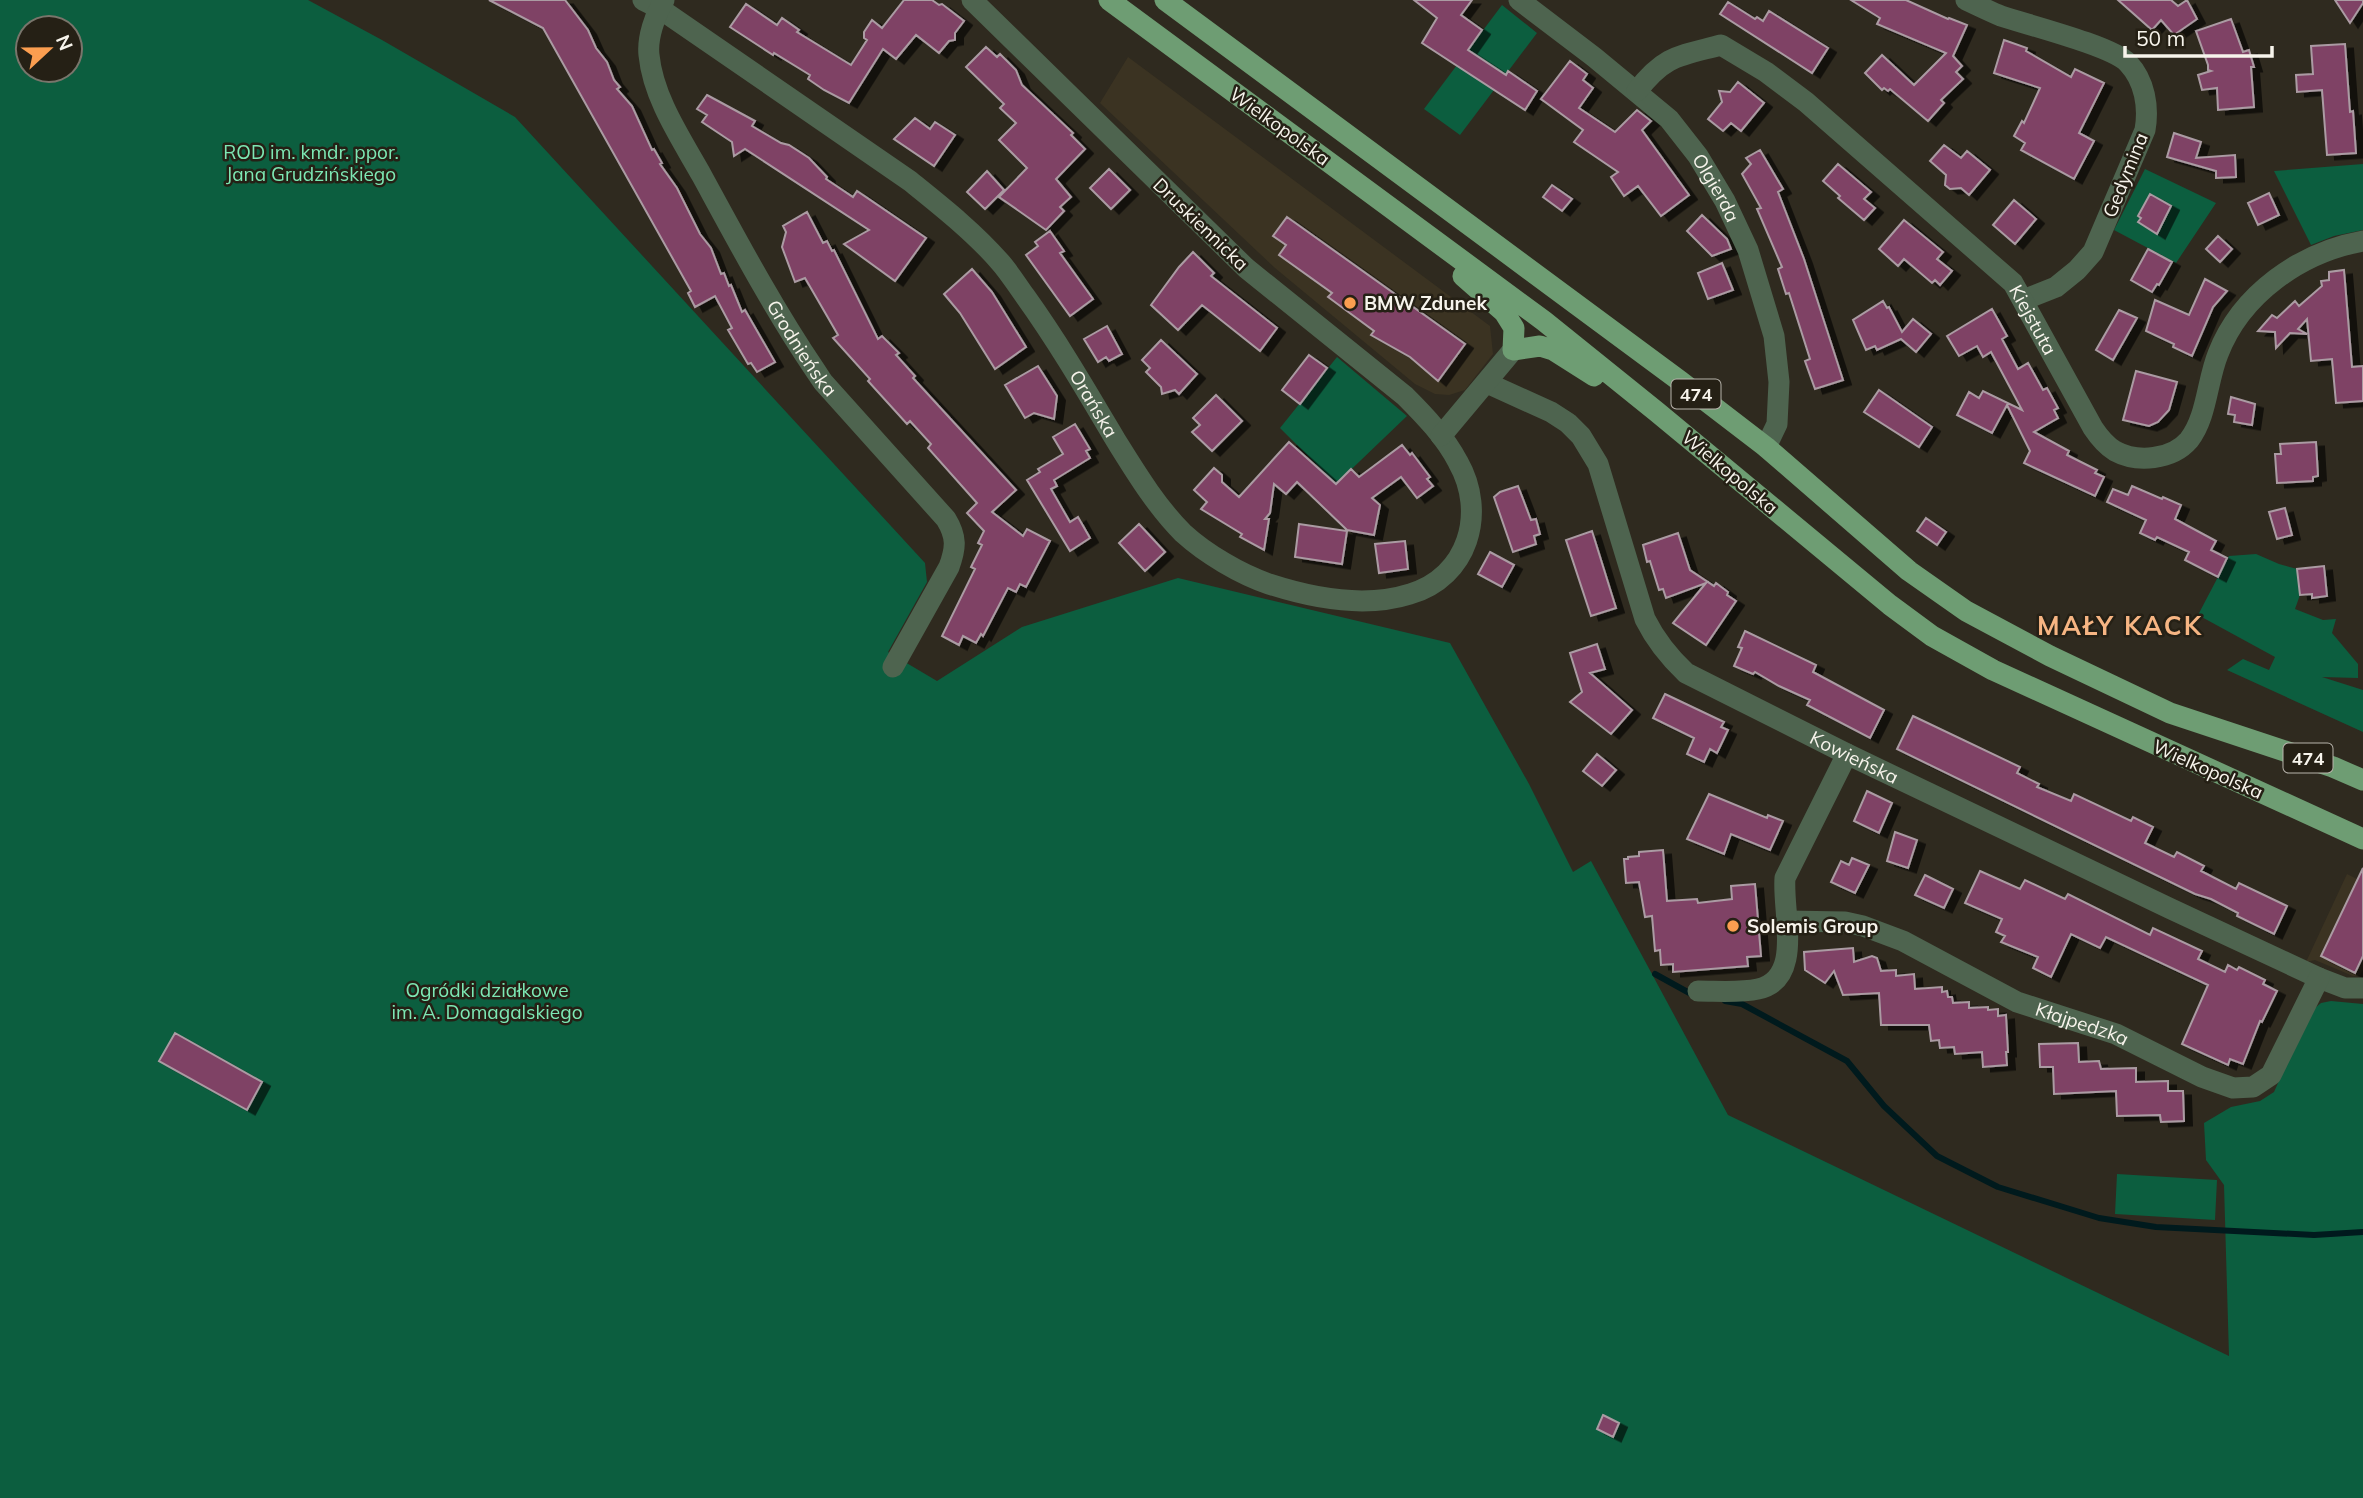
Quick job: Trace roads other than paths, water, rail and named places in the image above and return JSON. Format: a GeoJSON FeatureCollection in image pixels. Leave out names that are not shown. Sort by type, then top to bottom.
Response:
{"type":"FeatureCollection","features":[{"type":"Feature","properties":{"kind":"main road","name":"Wielkopolska"},"geometry":{"type":"LineString","coordinates":[[1109,0],[1544,321],[1890,605],[1933,636],[1993,670],[2363,839]]}},
{"type":"Feature","properties":{"kind":"main road","name":"Wielkopolska"},"geometry":{"type":"LineString","coordinates":[[1165,0],[1670,374],[1766,447],[1909,571],[1977,616],[2062,662],[2170,713],[2333,767],[2363,780]]}},
{"type":"Feature","properties":{"kind":"main road"},"geometry":{"type":"LineString","coordinates":[[1407,220],[1464,277],[1504,312],[1514,328],[1513,350],[1540,346],[1553,350],[1657,412]]}},
{"type":"Feature","properties":{"kind":"street","name":"Druskiennicka"},"geometry":{"type":"LineString","coordinates":[[972,0],[1246,268],[1405,396],[1441,436]]}},
{"type":"Feature","properties":{"kind":"street","name":"Olgierda"},"geometry":{"type":"LineString","coordinates":[[1519,0],[1669,119],[1698,156],[1726,201],[1748,250],[1774,336],[1779,382],[1777,424],[1766,447]]}},
{"type":"Feature","properties":{"kind":"street","name":"Gedymina"},"geometry":{"type":"LineString","coordinates":[[1966,0],[1997,15],[2120,57],[2135,73],[2146,103],[2145,130],[2093,252],[2056,287],[2023,300]]}},
{"type":"Feature","properties":{"kind":"street","name":"Orańska"},"geometry":{"type":"LineString","coordinates":[[655,3],[910,181],[948,212],[1000,262],[1053,335],[1129,461],[1163,511],[1185,534],[1238,570],[1269,584],[1352,600],[1386,600],[1433,584],[1464,551],[1470,536],[1471,503],[1467,483],[1459,462],[1441,436]]}},
{"type":"Feature","properties":{"kind":"street","name":"Grodnieńska"},"geometry":{"type":"LineString","coordinates":[[655,3],[648,55],[661,98],[763,289],[823,382],[951,528],[955,551],[949,567],[893,667]]}},
{"type":"Feature","properties":{"kind":"street","name":"Kiejstuta"},"geometry":{"type":"LineString","coordinates":[[1637,91],[1652,71],[1663,63],[1676,56],[1721,45],[1766,72],[1806,102],[2013,283],[2093,428],[2103,441],[2116,451],[2134,458],[2154,458],[2188,442],[2195,431],[2218,353],[2239,316],[2266,286],[2293,267],[2323,252],[2363,241]]}},
{"type":"Feature","properties":{"kind":"street"},"geometry":{"type":"LineString","coordinates":[[1441,436],[1513,350]]}},
{"type":"Feature","properties":{"kind":"street","name":"Kowieńska"},"geometry":{"type":"LineString","coordinates":[[1487,383],[1551,412],[1581,436],[1598,464],[1645,619],[1656,640],[1686,673],[1847,754],[2319,978],[2345,988],[2363,988]]}},
{"type":"Feature","properties":{"kind":"street"},"geometry":{"type":"LineString","coordinates":[[1698,991],[1756,990],[1772,985],[1782,972],[1787,956],[1787,921],[1783,897],[1785,878],[1847,754]]}},
{"type":"Feature","properties":{"kind":"street","name":"Kłajpedzka"},"geometry":{"type":"LineString","coordinates":[[1787,921],[1844,922],[1863,926],[1903,942],[2017,1002],[2116,1034],[2202,1077],[2233,1088],[2253,1087],[2271,1075],[2319,978]]}},
{"type":"Feature","properties":{"kind":"waterway"},"geometry":{"type":"LineString","coordinates":[[1655,974],[1693,995]]}},
{"type":"Feature","properties":{"kind":"waterway"},"geometry":{"type":"LineString","coordinates":[[1725,1001],[1742,1004],[1847,1061],[1884,1106],[1937,1156],[1998,1187],[2099,1218],[2156,1227],[2314,1235],[2363,1232]]}},
{"type":"Feature","properties":{"kind":"place","name":"BMW Zdunek"},"geometry":{"type":"Point","coordinates":[1350,303]}},
{"type":"Feature","properties":{"kind":"place","name":"Solemis Group"},"geometry":{"type":"Point","coordinates":[1733,926]}},
{"type":"Feature","properties":{"kind":"district","name":"MAŁY KACK"},"geometry":{"type":"Point","coordinates":[2120,625]}},
{"type":"Feature","properties":{"kind":"park label","name":"ROD im. kmdr. ppor. Jana Grudzińskiego"},"geometry":{"type":"Point","coordinates":[311,163]}},
{"type":"Feature","properties":{"kind":"park label","name":"Ogródki działkowe im. A. Domagalskiego"},"geometry":{"type":"Point","coordinates":[487,1001]}}]}
